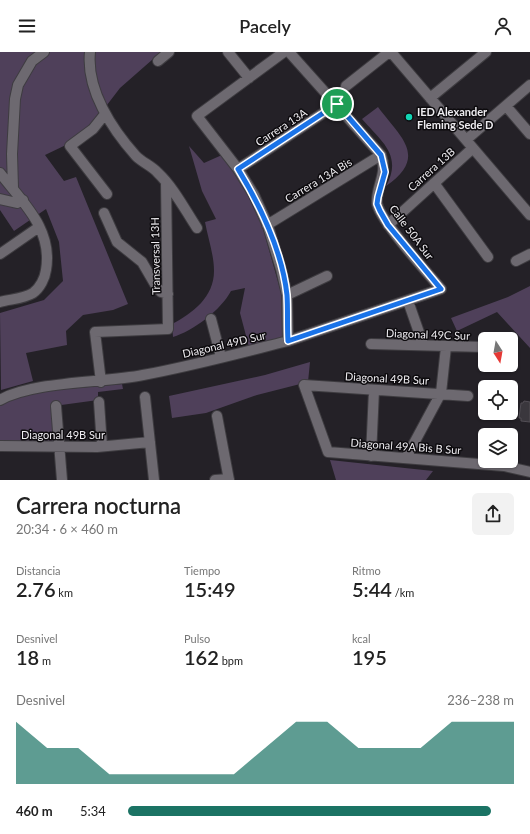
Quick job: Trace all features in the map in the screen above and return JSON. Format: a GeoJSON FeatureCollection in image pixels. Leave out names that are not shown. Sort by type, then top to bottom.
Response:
{"type":"FeatureCollection","features":[{"type":"Feature","properties":{"kind":"street"},"geometry":{"type":"LineString","coordinates":[[13,188],[12,154],[15,99],[18,85],[32,61],[44,52]]}},
{"type":"Feature","properties":{"kind":"street"},"geometry":{"type":"LineString","coordinates":[[90,52],[89,66],[94,88],[105,114],[138,157],[150,165],[166,182],[198,228]]}},
{"type":"Feature","properties":{"kind":"street"},"geometry":{"type":"LineString","coordinates":[[158,61],[169,52]]}},
{"type":"Feature","properties":{"kind":"street"},"geometry":{"type":"LineString","coordinates":[[228,52],[250,78]]}},
{"type":"Feature","properties":{"kind":"street"},"geometry":{"type":"LineString","coordinates":[[284,52],[197,116],[238,169],[254,195],[267,225],[281,269],[287,295],[288,341]]}},
{"type":"Feature","properties":{"kind":"street"},"geometry":{"type":"LineString","coordinates":[[289,52],[381,155]]}},
{"type":"Feature","properties":{"kind":"street"},"geometry":{"type":"LineString","coordinates":[[346,86],[390,52],[529,211]]}},
{"type":"Feature","properties":{"kind":"street"},"geometry":{"type":"LineString","coordinates":[[430,98],[486,52]]}},
{"type":"Feature","properties":{"kind":"street","name":"Carrera 13B"},"geometry":{"type":"LineString","coordinates":[[466,140],[530,85]]}},
{"type":"Feature","properties":{"kind":"street","name":"Carrera 13A"},"geometry":{"type":"LineString","coordinates":[[238,169],[337,104]]}},
{"type":"Feature","properties":{"kind":"street"},"geometry":{"type":"LineString","coordinates":[[506,106],[530,134]]}},
{"type":"Feature","properties":{"kind":"street"},"geometry":{"type":"LineString","coordinates":[[105,114],[93,129],[70,146],[107,194]]}},
{"type":"Feature","properties":{"kind":"street","name":"Carrera 13B"},"geometry":{"type":"LineString","coordinates":[[388,225],[473,148]]}},
{"type":"Feature","properties":{"kind":"street","name":"Carrera 13A Bis"},"geometry":{"type":"LineString","coordinates":[[267,225],[381,155]]}},
{"type":"Feature","properties":{"kind":"street","name":"Calle 50A Sur"},"geometry":{"type":"LineString","coordinates":[[381,155],[385,172],[377,204],[388,225],[441,289]]}},
{"type":"Feature","properties":{"kind":"street"},"geometry":{"type":"LineString","coordinates":[[0,173],[23,200],[39,227],[45,240],[48,255],[46,273],[40,285],[33,292],[22,298],[0,302]]}},
{"type":"Feature","properties":{"kind":"street","name":"Transversal 13H"},"geometry":{"type":"LineString","coordinates":[[101,382],[95,332],[168,329],[166,182]]}},
{"type":"Feature","properties":{"kind":"street"},"geometry":{"type":"LineString","coordinates":[[434,183],[488,257]]}},
{"type":"Feature","properties":{"kind":"street"},"geometry":{"type":"LineString","coordinates":[[0,199],[17,203],[23,200]]}},
{"type":"Feature","properties":{"kind":"street"},"geometry":{"type":"LineString","coordinates":[[104,213],[117,242],[142,262],[156,286],[161,292],[168,294]]}},
{"type":"Feature","properties":{"kind":"street"},"geometry":{"type":"LineString","coordinates":[[0,254],[39,227]]}},
{"type":"Feature","properties":{"kind":"street"},"geometry":{"type":"LineString","coordinates":[[516,261],[530,254]]}},
{"type":"Feature","properties":{"kind":"street"},"geometry":{"type":"LineString","coordinates":[[287,295],[327,276]]}},
{"type":"Feature","properties":{"kind":"street","name":"Diagonal 49D Sur"},"geometry":{"type":"LineString","coordinates":[[3,398],[40,388],[101,382],[143,375],[222,358],[288,341],[441,289]]}},
{"type":"Feature","properties":{"kind":"street"},"geometry":{"type":"LineString","coordinates":[[408,301],[423,344]]}},
{"type":"Feature","properties":{"kind":"street"},"geometry":{"type":"LineString","coordinates":[[211,319],[222,358]]}},
{"type":"Feature","properties":{"kind":"street","name":"Diagonal 49C Sur"},"geometry":{"type":"LineString","coordinates":[[371,344],[423,344],[478,347]]}},
{"type":"Feature","properties":{"kind":"street"},"geometry":{"type":"LineString","coordinates":[[406,458],[441,394],[446,346]]}},
{"type":"Feature","properties":{"kind":"street","name":"Diagonal 49B Sur"},"geometry":{"type":"LineString","coordinates":[[328,452],[304,385],[468,396]]}},
{"type":"Feature","properties":{"kind":"street"},"geometry":{"type":"LineString","coordinates":[[371,456],[374,390]]}},
{"type":"Feature","properties":{"kind":"street"},"geometry":{"type":"LineString","coordinates":[[145,397],[154,480]]}},
{"type":"Feature","properties":{"kind":"street"},"geometry":{"type":"LineString","coordinates":[[99,402],[102,446]]}},
{"type":"Feature","properties":{"kind":"street"},"geometry":{"type":"LineString","coordinates":[[56,406],[62,480]]}},
{"type":"Feature","properties":{"kind":"street"},"geometry":{"type":"LineString","coordinates":[[215,480],[229,479],[216,416]]}},
{"type":"Feature","properties":{"kind":"street","name":"Diagonal 49B Sur"},"geometry":{"type":"LineString","coordinates":[[0,446],[102,446],[150,442]]}},
{"type":"Feature","properties":{"kind":"street","name":"Diagonal 49A Bis B Sur"},"geometry":{"type":"LineString","coordinates":[[328,452],[504,466],[530,472]]}},
{"type":"Feature","properties":{"kind":"shaded area"},"geometry":{"type":"Polygon","coordinates":[[[0,52],[161,52],[120,88],[89,126],[68,144],[45,155],[64,181],[76,177],[128,304],[113,310],[83,315],[66,331],[67,345],[26,353],[33,381],[1,390],[0,313],[44,300],[63,281],[59,242],[46,209],[14,231],[0,210],[0,52]]]}},
{"type":"Feature","properties":{"kind":"shaded area"},"geometry":{"type":"Polygon","coordinates":[[[378,107],[402,137],[408,156],[406,165],[399,175],[386,186],[391,175],[391,157],[388,149],[362,119],[378,107]]]}},
{"type":"Feature","properties":{"kind":"shaded area"},"geometry":{"type":"Polygon","coordinates":[[[189,146],[204,163],[222,155],[237,173],[262,225],[282,296],[283,340],[249,347],[240,313],[245,288],[231,291],[221,305],[206,319],[189,330],[173,337],[172,324],[187,315],[201,303],[210,289],[214,271],[212,253],[205,222],[216,219],[202,191],[189,146]]]}},
{"type":"Feature","properties":{"kind":"shaded area"},"geometry":{"type":"Polygon","coordinates":[[[530,286],[530,348],[518,335],[518,332],[515,332],[497,312],[457,331],[451,318],[508,297],[530,286]]]}},
{"type":"Feature","properties":{"kind":"shaded area"},"geometry":{"type":"Polygon","coordinates":[[[310,362],[308,382],[257,395],[206,413],[172,418],[169,396],[265,375],[310,362]]]}},
{"type":"Feature","properties":{"kind":"shaded area"},"geometry":{"type":"Polygon","coordinates":[[[122,384],[123,389],[98,392],[98,400],[54,406],[57,446],[0,442],[0,406],[11,398],[44,391],[122,384]]]}},
{"type":"Feature","properties":{"kind":"shaded area"},"geometry":{"type":"Polygon","coordinates":[[[330,460],[433,471],[426,480],[336,480],[330,460]]]}},
{"type":"Feature","properties":{"kind":"building"},"geometry":{"type":"Polygon","coordinates":[[[524,401],[530,402],[530,422],[521,421],[521,418],[519,418],[521,403],[524,401]]]}},
{"type":"Feature","properties":{"kind":"place","name":"IED Alexander Fleming Sede D"},"geometry":{"type":"Point","coordinates":[409,117]}},
{"type":"Feature","properties":{"kind":"route"},"geometry":{"type":"LineString","coordinates":[[337,104],[381,155],[385,172],[377,204],[380,211],[388,225],[441,289],[288,341],[287,295],[281,269],[268,226],[254,195],[238,169],[337,104]]}}]}
